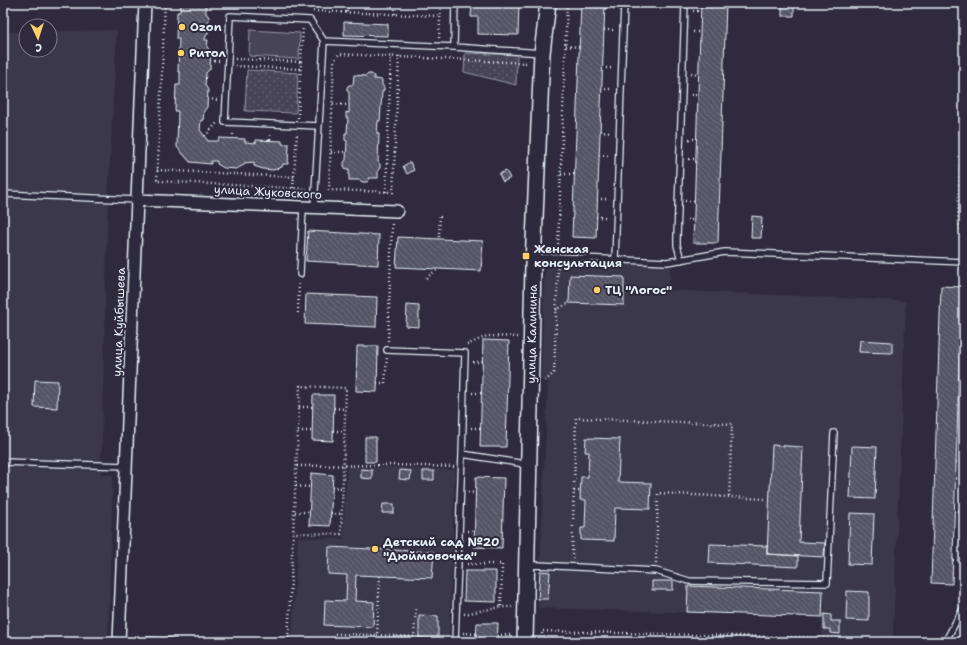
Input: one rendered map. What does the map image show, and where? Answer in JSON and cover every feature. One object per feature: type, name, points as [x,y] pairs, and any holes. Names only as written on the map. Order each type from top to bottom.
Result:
[{"type":"street","name":"улица Куйбышева","points":[[119,642],[145,3]]},
{"type":"street","name":"улица Калинина","points":[[525,642],[533,258],[542,53],[548,3]]},
{"type":"street","name":"улица Жуковского","points":[[137,200],[395,211]]},
{"type":"lane","points":[[454,47],[455,3]]},
{"type":"lane","points":[[616,260],[624,3]]},
{"type":"lane","points":[[681,260],[677,245],[677,238],[685,3]]},
{"type":"lane","points":[[300,274],[309,207],[315,189],[319,126],[324,41],[310,20],[230,16],[225,122],[319,126]]},
{"type":"lane","points":[[324,41],[439,46],[542,53]]},
{"type":"lane","points":[[3,194],[137,200]]},
{"type":"lane","points":[[533,258],[558,257],[667,262],[725,252],[964,262]]},
{"type":"lane","points":[[387,350],[465,353],[455,642]]},
{"type":"lane","points":[[526,566],[537,565],[656,571],[689,581],[827,583],[834,433]]},
{"type":"lane","points":[[462,454],[519,463],[528,467]]},
{"type":"lane","points":[[3,462],[126,466]]},
{"type":"lane","points":[[945,642],[964,606]]},
{"type":"path","points":[[165,3],[157,181],[393,192],[399,56]]},
{"type":"path","points":[[347,12],[348,3]]},
{"type":"path","points":[[395,3],[395,14]]},
{"type":"path","points":[[439,46],[441,3]]},
{"type":"path","points":[[544,388],[545,380],[554,373],[567,3]]},
{"type":"path","points":[[274,10],[282,10]]},
{"type":"path","points":[[311,11],[440,16]]},
{"type":"path","points":[[293,188],[303,20]]},
{"type":"path","points":[[566,46],[579,47]]},
{"type":"path","points":[[329,190],[334,60],[339,54],[529,63]]},
{"type":"path","points":[[386,192],[391,56]]},
{"type":"path","points":[[228,59],[301,62]]},
{"type":"path","points":[[228,66],[300,69]]},
{"type":"path","points":[[332,104],[349,105]]},
{"type":"path","points":[[205,136],[218,121],[225,122]]},
{"type":"path","points":[[331,152],[346,152]]},
{"type":"path","points":[[964,158],[960,163],[958,219],[964,244]]},
{"type":"path","points":[[157,170],[294,177]]},
{"type":"path","points":[[561,174],[574,174]]},
{"type":"path","points":[[377,383],[385,383],[395,211]]},
{"type":"path","points":[[439,237],[440,213]]},
{"type":"path","points":[[426,278],[438,269]]},
{"type":"path","points":[[298,313],[300,274]]},
{"type":"path","points":[[556,310],[569,303]]},
{"type":"path","points":[[466,345],[488,336],[523,338]]},
{"type":"path","points":[[387,341],[395,341]]},
{"type":"path","points":[[959,363],[964,364]]},
{"type":"path","points":[[288,642],[300,386],[346,388],[341,534],[294,533]]},
{"type":"path","points":[[299,406],[312,407]]},
{"type":"path","points":[[334,408],[346,409]]},
{"type":"path","points":[[958,413],[964,413]]},
{"type":"path","points":[[572,567],[576,418],[732,424],[730,497]]},
{"type":"path","points":[[298,431],[312,431]]},
{"type":"path","points":[[333,431],[345,431]]},
{"type":"path","points":[[956,462],[964,463]]},
{"type":"path","points":[[297,466],[344,464],[461,467]]},
{"type":"path","points":[[296,486],[310,487]]},
{"type":"path","points":[[332,487],[343,488]]},
{"type":"path","points":[[574,491],[581,491]]},
{"type":"path","points":[[656,571],[658,494],[766,499]]},
{"type":"path","points":[[954,511],[964,512]]},
{"type":"path","points":[[294,512],[309,512]]},
{"type":"path","points":[[331,513],[342,514]]},
{"type":"path","points":[[952,560],[964,560]]},
{"type":"path","points":[[458,564],[502,564],[500,607]]},
{"type":"path","points":[[377,635],[380,576]]},
{"type":"path","points":[[496,587],[501,587]]},
{"type":"path","points":[[335,642],[335,634],[414,637],[416,607]]},
{"type":"path","points":[[456,616],[500,607],[514,607]]},
{"type":"path","points":[[538,631],[816,638],[904,642]]},
{"type":"path","points":[[542,631],[542,642]]},
{"type":"path","points":[[590,632],[597,642]]},
{"type":"path","points":[[455,633],[477,634]]},
{"type":"shaded area","points":[[117,30],[108,199],[101,474],[113,475],[108,642],[3,642],[3,32],[18,32],[18,58],[58,58],[58,31]]},
{"type":"shaded area","points":[[250,30],[300,33],[299,59],[249,56]]},
{"type":"shaded area","points":[[465,53],[517,55],[516,85],[464,72]]},
{"type":"shaded area","points":[[247,70],[298,73],[296,113],[245,111]]},
{"type":"shaded area","points":[[558,262],[670,266],[669,290],[906,301],[893,637],[822,636],[822,617],[538,608],[548,382],[541,381],[544,281],[547,267]]},
{"type":"shaded area","name":"Детский сад №20 \"Дюймовочка\"","points":[[347,466],[455,470],[449,642],[342,642],[342,640],[292,637],[298,537],[343,539]]},
{"type":"building","points":[[181,3],[204,3],[204,6],[206,6],[206,13],[209,17],[208,33],[205,38],[205,40],[208,40],[207,47],[211,52],[210,69],[206,73],[205,85],[208,90],[207,107],[204,111],[203,120],[201,120],[200,130],[208,141],[218,141],[219,138],[245,139],[245,142],[256,143],[256,140],[282,141],[282,144],[289,144],[288,164],[283,164],[282,167],[273,170],[254,166],[254,162],[244,163],[244,165],[236,169],[224,168],[217,164],[217,161],[211,161],[211,164],[190,162],[177,147],[178,111],[175,111],[176,85],[180,85],[180,72],[178,72],[179,39],[176,39],[177,12],[180,12]]},
{"type":"building","points":[[472,3],[519,3],[518,35],[478,34],[478,17],[471,17]]},
{"type":"building","points":[[581,3],[605,3],[596,238],[572,237]]},
{"type":"building","points":[[701,3],[726,3],[718,243],[693,243]]},
{"type":"building","points":[[782,3],[794,3],[794,16],[782,16]]},
{"type":"building","points":[[344,22],[388,24],[388,36],[344,35]]},
{"type":"building","points":[[368,74],[372,74],[374,79],[382,80],[382,85],[384,87],[382,92],[380,121],[378,121],[377,134],[379,134],[378,162],[380,164],[380,168],[378,170],[378,178],[369,178],[367,182],[362,182],[360,180],[349,180],[349,169],[346,169],[344,166],[344,162],[346,160],[347,141],[345,140],[345,133],[347,133],[348,118],[346,118],[346,112],[349,113],[349,93],[347,87],[349,85],[353,85],[354,75],[366,76]]},
{"type":"building","points":[[410,162],[414,170],[407,174],[403,166]]},
{"type":"building","points":[[506,171],[510,178],[503,182],[499,174]]},
{"type":"building","points":[[752,216],[762,217],[761,238],[751,238]]},
{"type":"building","points":[[308,231],[379,235],[378,265],[306,261]]},
{"type":"building","points":[[398,237],[483,241],[481,271],[396,267]]},
{"type":"building","name":"ТЦ \"Логос\"","points":[[570,275],[624,277],[624,305],[569,303]]},
{"type":"building","points":[[941,286],[962,287],[952,584],[931,583]]},
{"type":"building","points":[[306,294],[377,297],[376,327],[305,324]]},
{"type":"building","points":[[407,305],[419,306],[419,327],[406,326]]},
{"type":"building","points":[[483,340],[509,341],[506,447],[480,447]]},
{"type":"building","points":[[860,340],[892,342],[892,353],[859,352]]},
{"type":"building","points":[[357,346],[378,346],[377,392],[356,391]]},
{"type":"building","points":[[35,380],[58,381],[57,408],[34,407]]},
{"type":"building","points":[[313,395],[334,395],[333,441],[312,440]]},
{"type":"building","points":[[365,437],[376,437],[376,462],[365,462]]},
{"type":"building","points":[[586,438],[620,439],[618,482],[651,483],[650,509],[615,508],[614,541],[581,540],[581,528],[585,528],[586,500],[580,500],[581,477],[588,477],[589,452],[585,452]]},
{"type":"building","points":[[772,445],[803,447],[799,542],[825,543],[824,557],[767,554]]},
{"type":"building","points":[[852,446],[877,447],[875,499],[850,498]]},
{"type":"building","points":[[361,469],[372,470],[372,479],[361,478]]},
{"type":"building","points":[[400,470],[411,471],[410,480],[399,479]]},
{"type":"building","points":[[423,471],[434,471],[434,480],[423,480]]},
{"type":"building","points":[[311,473],[333,475],[330,526],[309,525]]},
{"type":"building","points":[[476,477],[504,478],[502,548],[474,547]]},
{"type":"building","points":[[383,504],[394,504],[394,513],[382,513]]},
{"type":"building","points":[[850,513],[874,514],[872,565],[848,564]]},
{"type":"building","points":[[710,544],[767,546],[767,554],[798,556],[798,567],[709,563]]},
{"type":"building","points":[[329,547],[434,552],[432,578],[356,575],[355,601],[374,602],[373,627],[324,625],[325,600],[346,601],[347,575],[328,574]]},
{"type":"building","points":[[465,571],[496,571],[496,602],[464,601]]},
{"type":"building","points":[[540,571],[550,572],[548,599],[538,599]]},
{"type":"building","points":[[652,581],[673,581],[673,590],[652,590]]},
{"type":"building","points":[[688,586],[823,591],[822,617],[687,612]]},
{"type":"building","points":[[847,591],[869,592],[869,621],[846,620]]},
{"type":"building","points":[[824,614],[831,615],[831,621],[840,621],[840,634],[830,633],[830,629],[824,629]]},
{"type":"building","points":[[419,615],[438,616],[438,639],[419,638]]},
{"type":"building","points":[[477,623],[498,623],[497,642],[476,642]]},
{"type":"building","points":[[147,637],[176,638],[176,642],[146,642]]},
{"type":"place","name":"Ozon","points":[[182,27]]},
{"type":"place","name":"Ритол","points":[[181,53]]},
{"type":"place","name":"Женская консультация","points":[[526,256]]},
{"type":"place","name":"ТЦ \"Логос\"","points":[[597,290]]},
{"type":"place","name":"Детский сад №20 \"Дюймовочка\"","points":[[375,549]]}]
